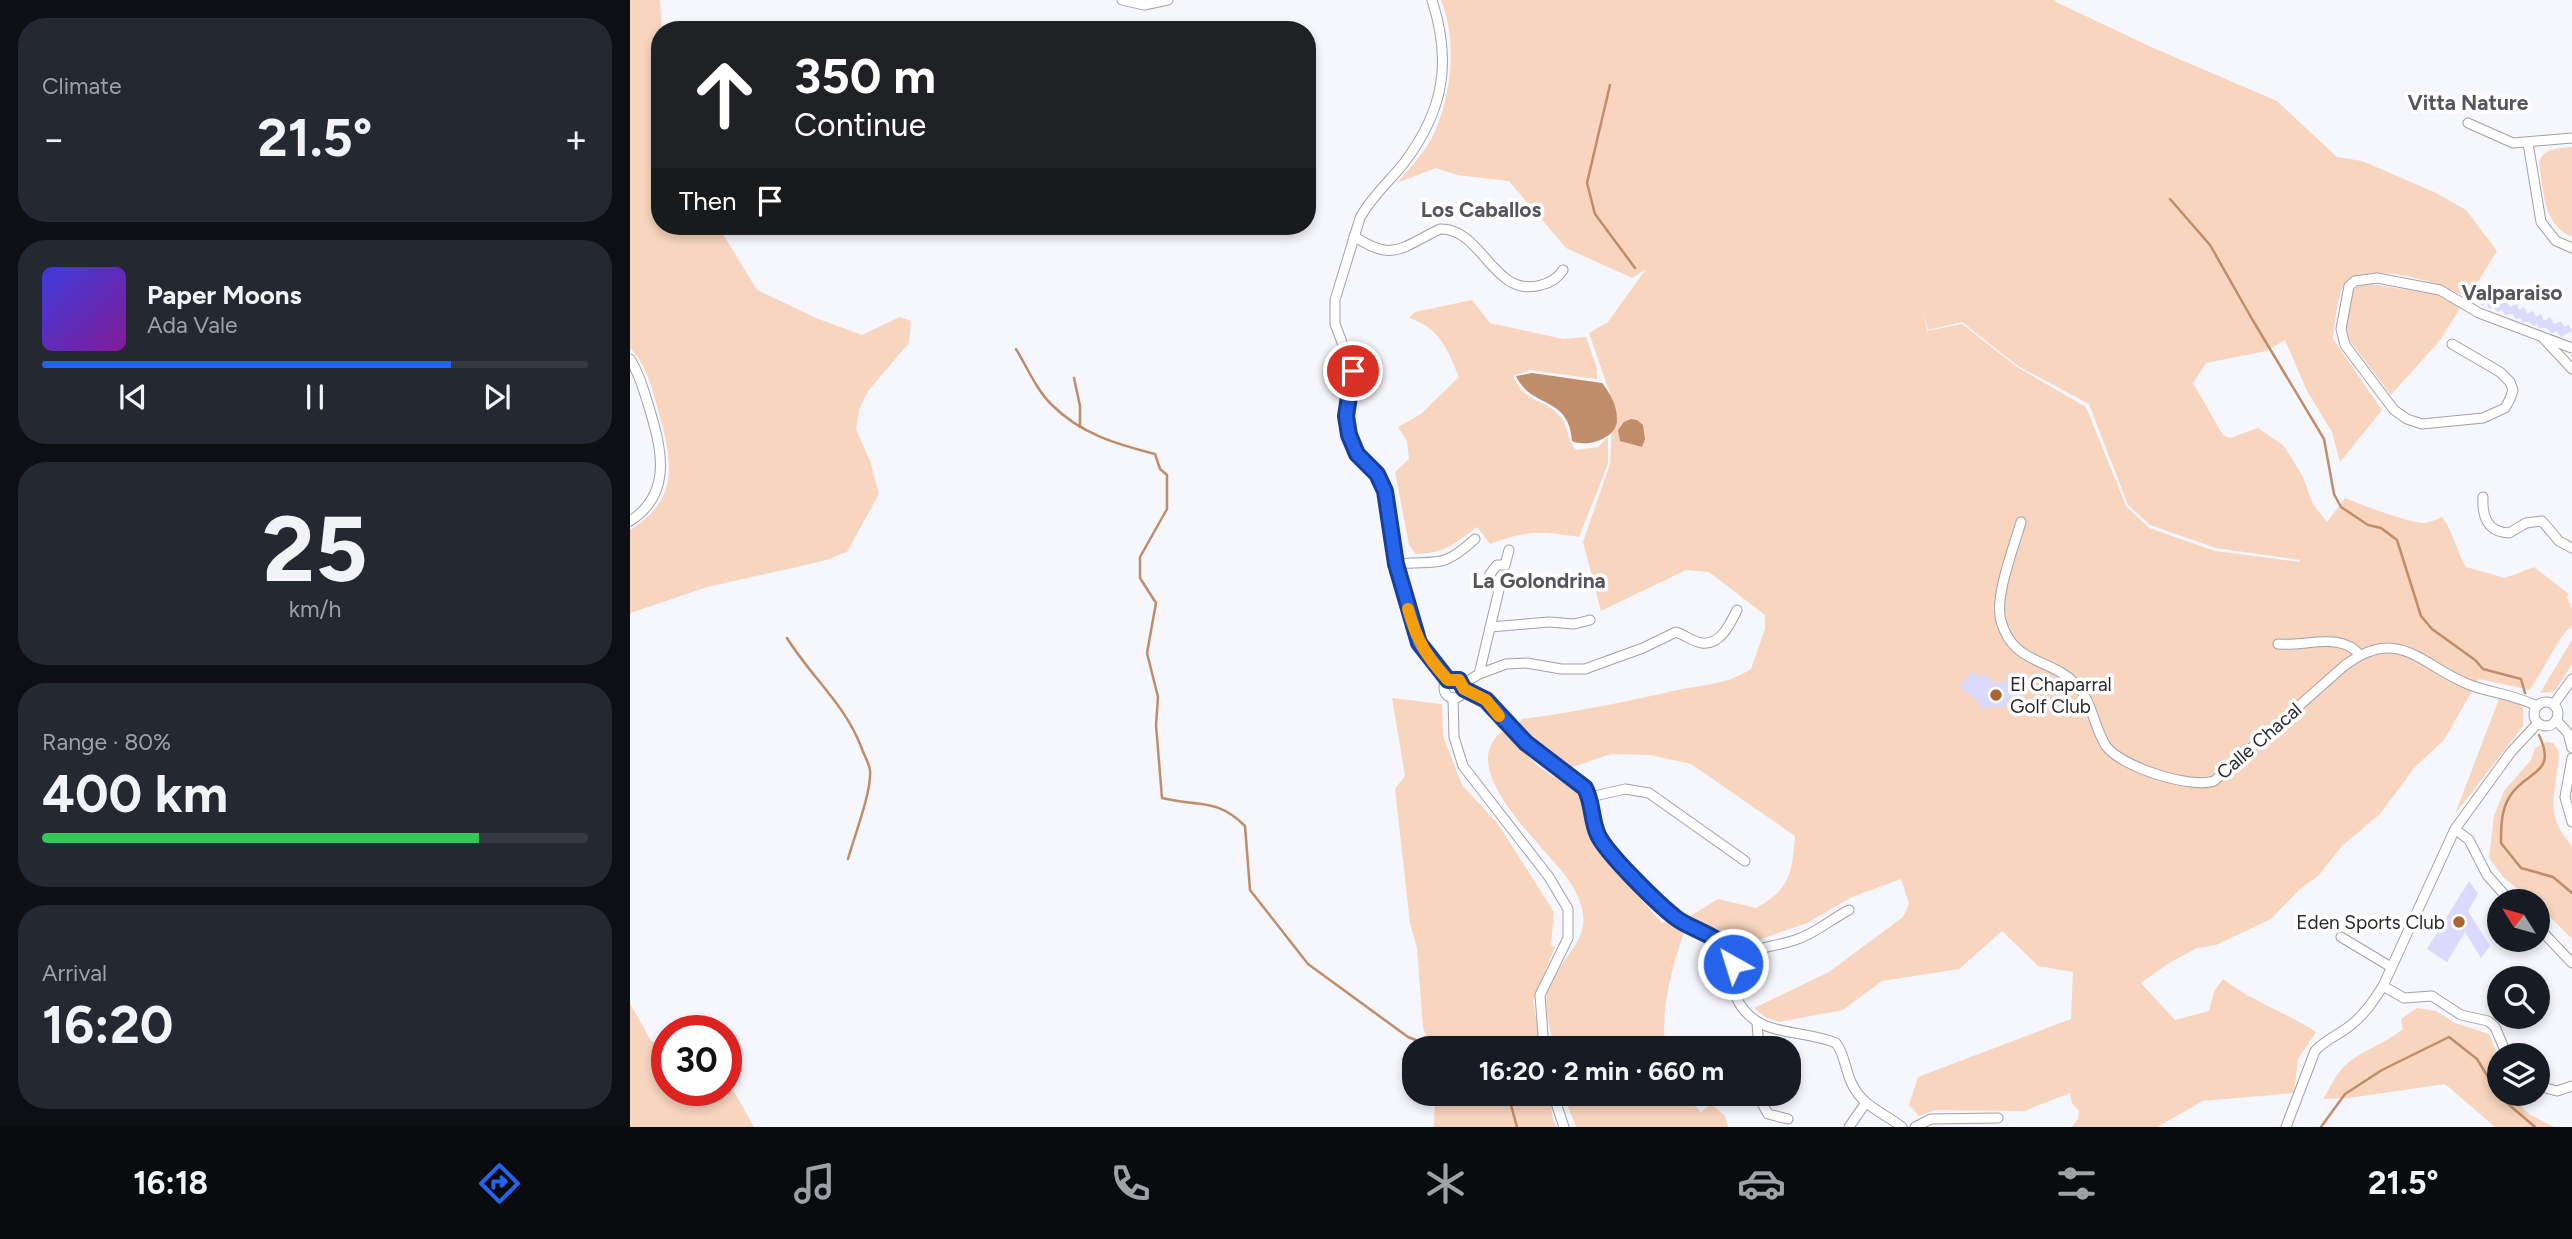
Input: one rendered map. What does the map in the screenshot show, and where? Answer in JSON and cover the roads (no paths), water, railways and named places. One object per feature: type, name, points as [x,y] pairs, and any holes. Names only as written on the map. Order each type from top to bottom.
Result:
[{"type":"street","points":[[1122,0],[1144,5],[1168,0]]},
{"type":"street","points":[[1432,0],[1441,29],[1444,73],[1433,118],[1403,164],[1366,207],[1354,236],[1334,313],[1353,371],[1346,416],[1352,444],[1377,474],[1385,491],[1396,564],[1419,643],[1448,680]]},
{"type":"street","points":[[2468,123],[2513,143],[2572,138]]},
{"type":"street","points":[[2528,143],[2541,222],[2556,240],[2572,248]]},
{"type":"street","points":[[1354,236],[1377,250],[1387,252],[1396,251],[1440,229],[1456,232],[1505,279],[1523,287],[1545,284],[1563,270]]},
{"type":"street","points":[[2452,344],[2500,372],[2510,382],[2513,390],[2505,408],[2483,418],[2423,424],[2407,419],[2394,410],[2345,345],[2341,329],[2349,286],[2356,281],[2377,278],[2440,290],[2479,313],[2572,348]]},
{"type":"street","points":[[2543,337],[2572,369]]},
{"type":"street","points":[[630,359],[638,372],[656,430],[662,462],[654,497],[630,522]]},
{"type":"street","points":[[2483,497],[2483,516],[2493,529],[2509,533],[2526,523],[2542,521],[2559,541],[2572,548]]},
{"type":"street","name":"Calle Chacal","points":[[2021,522],[2001,597],[2000,618],[2004,631],[2023,655],[2075,682],[2109,750],[2132,764],[2189,783],[2206,784],[2214,781],[2360,654]]},
{"type":"street","points":[[1396,564],[1446,562],[1455,558],[1475,539]]},
{"type":"street","points":[[1479,674],[1499,590],[1490,582],[1490,574],[1497,565],[1505,565],[1509,550]]},
{"type":"street","points":[[1453,698],[1461,695],[1463,686],[1479,674],[1506,664],[1527,663],[1572,670],[1585,669],[1643,648],[1676,632],[1702,643],[1710,642],[1724,633],[1737,610]]},
{"type":"street","points":[[1490,627],[1549,622],[1574,624],[1590,620]]},
{"type":"street","points":[[2278,643],[2293,646],[2342,642],[2353,646],[2360,654],[2383,647],[2406,650],[2469,685],[2519,698],[2536,706]]},
{"type":"street","points":[[1453,698],[1445,693],[1444,686],[1448,680],[1456,679],[1486,700],[1526,743],[1585,788],[1590,797],[1595,827],[1605,847],[1676,918],[1723,944],[1733,957],[1733,987],[1736,996],[1757,1023],[1776,1030],[1836,1043],[1851,1083],[1866,1104],[1902,1127]]},
{"type":"street","points":[[2554,704],[2572,679]]},
{"type":"street","points":[[1453,698],[1454,737],[1463,766],[1549,877],[1568,909],[1568,938],[1540,996],[1543,1036]]},
{"type":"street","points":[[2546,701],[2554,704],[2558,710],[2556,720],[2549,726],[2538,723],[2534,716],[2536,706],[2546,701]]},
{"type":"street","points":[[2556,720],[2568,733],[2572,748]]},
{"type":"street","points":[[2286,1127],[2315,1051],[2323,1042],[2364,1014],[2383,986],[2455,829],[2511,752],[2538,723]]},
{"type":"street","points":[[2572,758],[2568,798],[2572,822]]},
{"type":"street","points":[[1590,797],[1625,789],[1649,793],[1745,862]]},
{"type":"street","points":[[2455,829],[2469,840],[2487,875],[2499,889]]},
{"type":"street","points":[[1733,964],[1757,948],[1807,935],[1849,910]]},
{"type":"street","points":[[2341,937],[2391,967]]},
{"type":"street","points":[[2550,940],[2572,963]]},
{"type":"street","points":[[2383,986],[2403,998],[2432,996],[2461,1016],[2488,1021],[2495,1027],[2502,1043]]},
{"type":"street","points":[[1757,1023],[1758,1036]]},
{"type":"street","points":[[2550,1089],[2557,1091],[2572,1086]]},
{"type":"street","points":[[1849,1127],[1866,1104]]},
{"type":"street","points":[[1557,1106],[1564,1127]]},
{"type":"street","points":[[1764,1106],[1768,1114],[1788,1119]]},
{"type":"street","points":[[1915,1127],[1931,1119],[1998,1118]]},
{"type":"waterway","points":[[1610,85],[1587,183],[1595,214],[1635,268]]},
{"type":"waterway","points":[[2170,199],[2210,245],[2324,439],[2334,494],[2341,507],[2368,525],[2381,528],[2397,540],[2421,616],[2432,629],[2475,660],[2483,669],[2521,679],[2525,693]]},
{"type":"waterway","points":[[1016,349],[1042,393],[1063,415],[1100,437],[1155,454],[1160,469],[1167,475],[1167,509],[1140,557],[1140,578],[1156,603],[1147,653],[1158,697],[1156,725],[1162,798],[1215,807],[1235,817],[1245,826],[1250,890],[1308,964],[1407,1036]]},
{"type":"waterway","points":[[1074,378],[1080,406],[1080,427]]},
{"type":"waterway","points":[[787,638],[847,719],[869,767],[870,779],[865,802],[848,859]]},
{"type":"waterway","points":[[2539,735],[2545,758],[2538,771],[2517,788],[2507,801],[2502,819],[2501,843],[2521,868],[2553,877],[2572,893]]},
{"type":"waterway","points":[[2321,1127],[2345,1094],[2382,1070],[2449,1037],[2477,1059],[2500,1097],[2535,1127]]},
{"type":"waterway","points":[[1511,1106],[1517,1127]]},
{"type":"place","name":"El Chaparral Golf Club","points":[[1996,695]]},
{"type":"place","name":"Eden Sports Club","points":[[2459,922]]},
{"type":"district","name":"Vitta Nature","points":[[2468,102]]},
{"type":"district","name":"Los Caballos","points":[[1481,209]]},
{"type":"district","name":"Valparaiso","points":[[2512,292]]},
{"type":"district","name":"La Golondrina","points":[[1539,580]]}]
